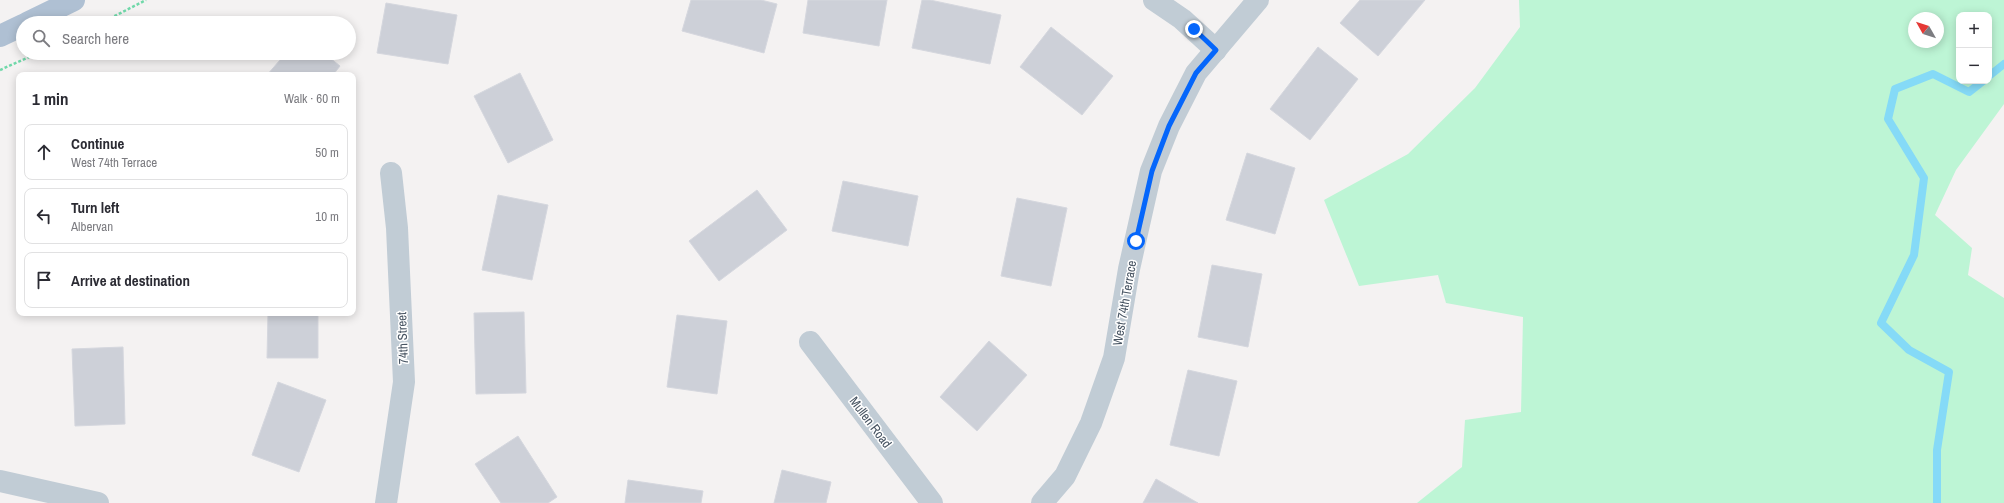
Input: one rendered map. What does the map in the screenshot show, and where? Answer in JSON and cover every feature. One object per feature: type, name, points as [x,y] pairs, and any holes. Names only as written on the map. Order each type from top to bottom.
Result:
[{"type":"main road","points":[[41,16],[74,0]]},
{"type":"main road","points":[[0,36],[16,28]]},
{"type":"street","points":[[1154,0],[1182,19],[1216,50]]},
{"type":"street","name":"West 74th Terrace","points":[[1042,503],[1065,476],[1068,470],[1091,423],[1114,358],[1129,269],[1152,171],[1166,133],[1196,73],[1258,0]]},
{"type":"street","name":"74th Street","points":[[386,503],[404,382],[397,228],[392,173]]},
{"type":"street","name":"Mullen Road","points":[[810,342],[932,503]]},
{"type":"street","points":[[0,481],[98,503]]},
{"type":"path","points":[[115,16],[146,0]]},
{"type":"path","points":[[0,70],[22,60]]},
{"type":"green space","points":[[1519,0],[2004,0],[2004,104],[1956,170],[1935,215],[1972,248],[1968,275],[2004,298],[2004,503],[1417,503],[1462,467],[1465,420],[1521,412],[1523,317],[1446,303],[1438,275],[1359,286],[1324,200],[1408,154],[1475,88],[1520,27]]},
{"type":"building","points":[[691,0],[761,0],[777,4],[764,53],[682,31]]},
{"type":"building","points":[[808,0],[887,0],[879,46],[803,33]]},
{"type":"building","points":[[922,0],[930,0],[1001,15],[990,64],[912,48]]},
{"type":"building","points":[[1360,0],[1425,0],[1378,56],[1340,23]]},
{"type":"building","points":[[386,3],[457,15],[448,64],[377,53]]},
{"type":"building","points":[[1051,27],[1113,76],[1082,115],[1020,67]]},
{"type":"building","points":[[1318,47],[1358,79],[1310,140],[1270,109]]},
{"type":"building","points":[[280,60],[333,60],[340,66],[335,72],[270,72]]},
{"type":"building","points":[[520,73],[553,140],[508,163],[474,96]]},
{"type":"building","points":[[1247,153],[1295,168],[1275,234],[1226,220]]},
{"type":"building","points":[[843,181],[918,196],[908,246],[832,231]]},
{"type":"building","points":[[757,190],[787,230],[719,281],[689,241]]},
{"type":"building","points":[[498,195],[548,205],[532,280],[482,270]]},
{"type":"building","points":[[1017,198],[1067,208],[1051,286],[1001,276]]},
{"type":"building","points":[[1212,265],[1262,274],[1248,347],[1198,337]]},
{"type":"building","points":[[524,312],[526,393],[476,394],[474,313]]},
{"type":"building","points":[[677,315],[727,321],[717,394],[667,387]]},
{"type":"building","points":[[268,316],[318,316],[318,358],[267,358]]},
{"type":"building","points":[[989,341],[1027,375],[977,431],[940,397]]},
{"type":"building","points":[[123,347],[125,424],[75,426],[72,349]]},
{"type":"building","points":[[1188,370],[1237,381],[1219,456],[1170,445]]},
{"type":"building","points":[[278,382],[326,400],[299,472],[252,455]]},
{"type":"building","points":[[518,436],[557,497],[548,503],[501,503],[475,464]]},
{"type":"building","points":[[782,470],[831,482],[826,503],[774,503]]},
{"type":"building","points":[[1156,479],[1198,503],[1143,503]]},
{"type":"building","points":[[628,480],[703,491],[701,503],[625,503]]},
{"type":"waterway","points":[[1992,74],[2004,64]]},
{"type":"waterway","points":[[1937,503],[1937,450],[1949,372],[1909,350],[1881,323],[1914,255],[1924,178],[1888,119],[1895,89],[1933,74],[1969,92],[1979,84]]},
{"type":"route","points":[[1136,241],[1152,171],[1169,126],[1196,73],[1216,50],[1194,29]]}]
